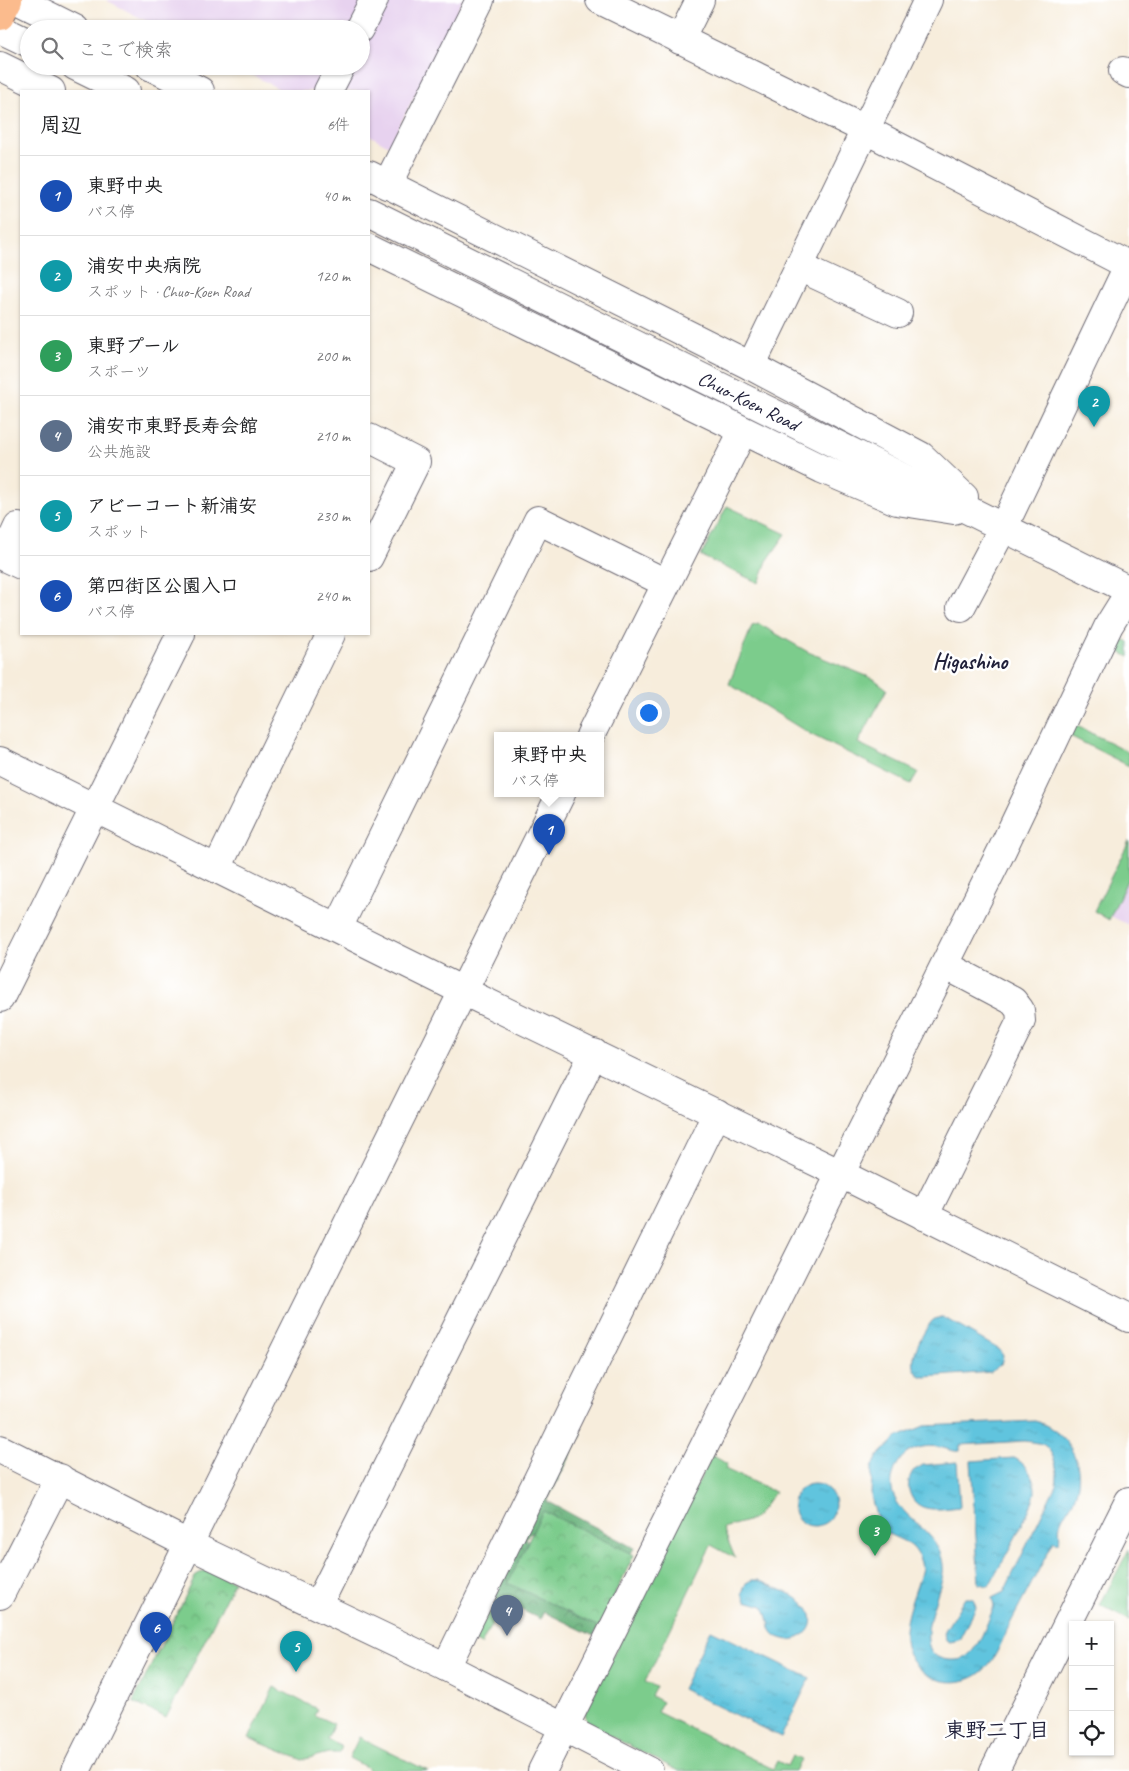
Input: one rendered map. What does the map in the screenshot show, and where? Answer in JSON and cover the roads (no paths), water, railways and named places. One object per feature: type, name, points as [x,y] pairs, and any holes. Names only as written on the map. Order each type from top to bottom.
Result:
[{"type":"highway","points":[[0,16],[8,0]]},
{"type":"street","points":[[17,0],[56,20]]},
{"type":"street","points":[[364,20],[374,0]]},
{"type":"street","points":[[480,0],[378,180],[751,366],[921,456],[993,520]]},
{"type":"street","points":[[600,0],[864,129],[1129,265],[993,520],[961,607]]},
{"type":"street","points":[[680,40],[700,0]]},
{"type":"street","points":[[751,366],[928,0]]},
{"type":"street","points":[[0,29],[20,39]]},
{"type":"street","points":[[0,66],[49,90]]},
{"type":"street","points":[[93,75],[124,90]]},
{"type":"street","points":[[168,75],[198,90]]},
{"type":"street","points":[[329,90],[336,75]]},
{"type":"street","name":"Chuo-Koen Road","points":[[370,212],[993,520],[1129,590]]},
{"type":"street","points":[[370,251],[822,469],[897,501],[993,520]]},
{"type":"street","points":[[799,267],[898,313]]},
{"type":"street","points":[[593,732],[637,667],[666,583],[743,431]]},
{"type":"street","points":[[370,439],[416,462],[370,555]]},
{"type":"street","points":[[338,928],[538,520],[666,583]]},
{"type":"street","points":[[18,527],[4,557],[20,565]]},
{"type":"street","points":[[542,1771],[945,965],[1109,625],[1129,593]]},
{"type":"street","points":[[217,868],[331,635]]},
{"type":"street","points":[[0,998],[94,808],[172,637]]},
{"type":"street","points":[[0,761],[463,991],[841,1174],[1129,1318]]},
{"type":"street","points":[[76,1771],[560,797]]},
{"type":"street","points":[[924,1216],[1021,1021],[1020,1010],[1013,1001],[945,965]]},
{"type":"street","points":[[318,1605],[594,1053]]},
{"type":"street","points":[[446,1667],[717,1113]]},
{"type":"street","points":[[0,1448],[188,1544],[446,1667],[649,1771]]},
{"type":"street","points":[[0,1595],[60,1478]]},
{"type":"street","points":[[994,1771],[1129,1501]]},
{"type":"water","points":[[943,1317],[1000,1350],[1003,1356],[1001,1364],[991,1372],[925,1377],[918,1374],[914,1368],[915,1352],[923,1334],[932,1321]]},
{"type":"water","points":[[1035,1421],[1046,1425],[1064,1440],[1076,1459],[1078,1470],[1076,1493],[1060,1524],[1059,1543],[1054,1541],[1009,1626],[996,1655],[979,1674],[966,1680],[952,1682],[939,1680],[926,1674],[908,1654],[905,1639],[906,1621],[922,1568],[915,1550],[910,1545],[878,1526],[882,1523],[876,1516],[871,1496],[872,1468],[878,1456],[898,1437],[924,1426]],"holes":[[[1024,1441],[1044,1445],[1051,1453],[1056,1469],[1056,1485],[1004,1592],[992,1598],[994,1607],[980,1640],[970,1654],[963,1658],[956,1660],[940,1658],[931,1651],[928,1640],[932,1613],[943,1574],[941,1554],[932,1538],[898,1503],[893,1493],[892,1481],[896,1467],[903,1457],[919,1448],[932,1446],[960,1451],[960,1445]]]},
{"type":"water","points":[[1014,1458],[1026,1468],[1032,1477],[1035,1487],[1033,1500],[989,1586],[979,1584],[971,1461]]},
{"type":"water","points":[[957,1462],[960,1507],[929,1509],[922,1507],[912,1498],[909,1490],[909,1480],[913,1471],[923,1465]]},
{"type":"water","points":[[818,1484],[826,1487],[832,1493],[835,1505],[832,1517],[826,1523],[810,1526],[802,1523],[796,1517],[793,1501],[796,1493],[802,1487]]},
{"type":"water","points":[[758,1580],[784,1591],[802,1602],[808,1608],[811,1616],[811,1625],[808,1631],[799,1637],[789,1640],[775,1635],[770,1627],[763,1606],[746,1601],[742,1594],[746,1583]]},
{"type":"water","points":[[965,1598],[973,1598],[976,1607],[959,1640],[950,1642],[945,1639],[944,1632]]},
{"type":"water","points":[[711,1630],[810,1678],[781,1737],[682,1689]]},
{"type":"place","name":"浦安中央病院","points":[[1094,427]]},
{"type":"place","name":"東野中央","points":[[549,855]]},
{"type":"place","name":"東野プール","points":[[875,1556]]},
{"type":"place","name":"浦安市東野長寿会館","points":[[507,1636]]},
{"type":"place","name":"第四街区公園入口","points":[[156,1653]]},
{"type":"place","name":"アビーコート新浦安","points":[[296,1672]]},
{"type":"district","name":"Higashino","points":[[970,661]]},
{"type":"district","name":"東野二丁目","points":[[997,1730]]}]
